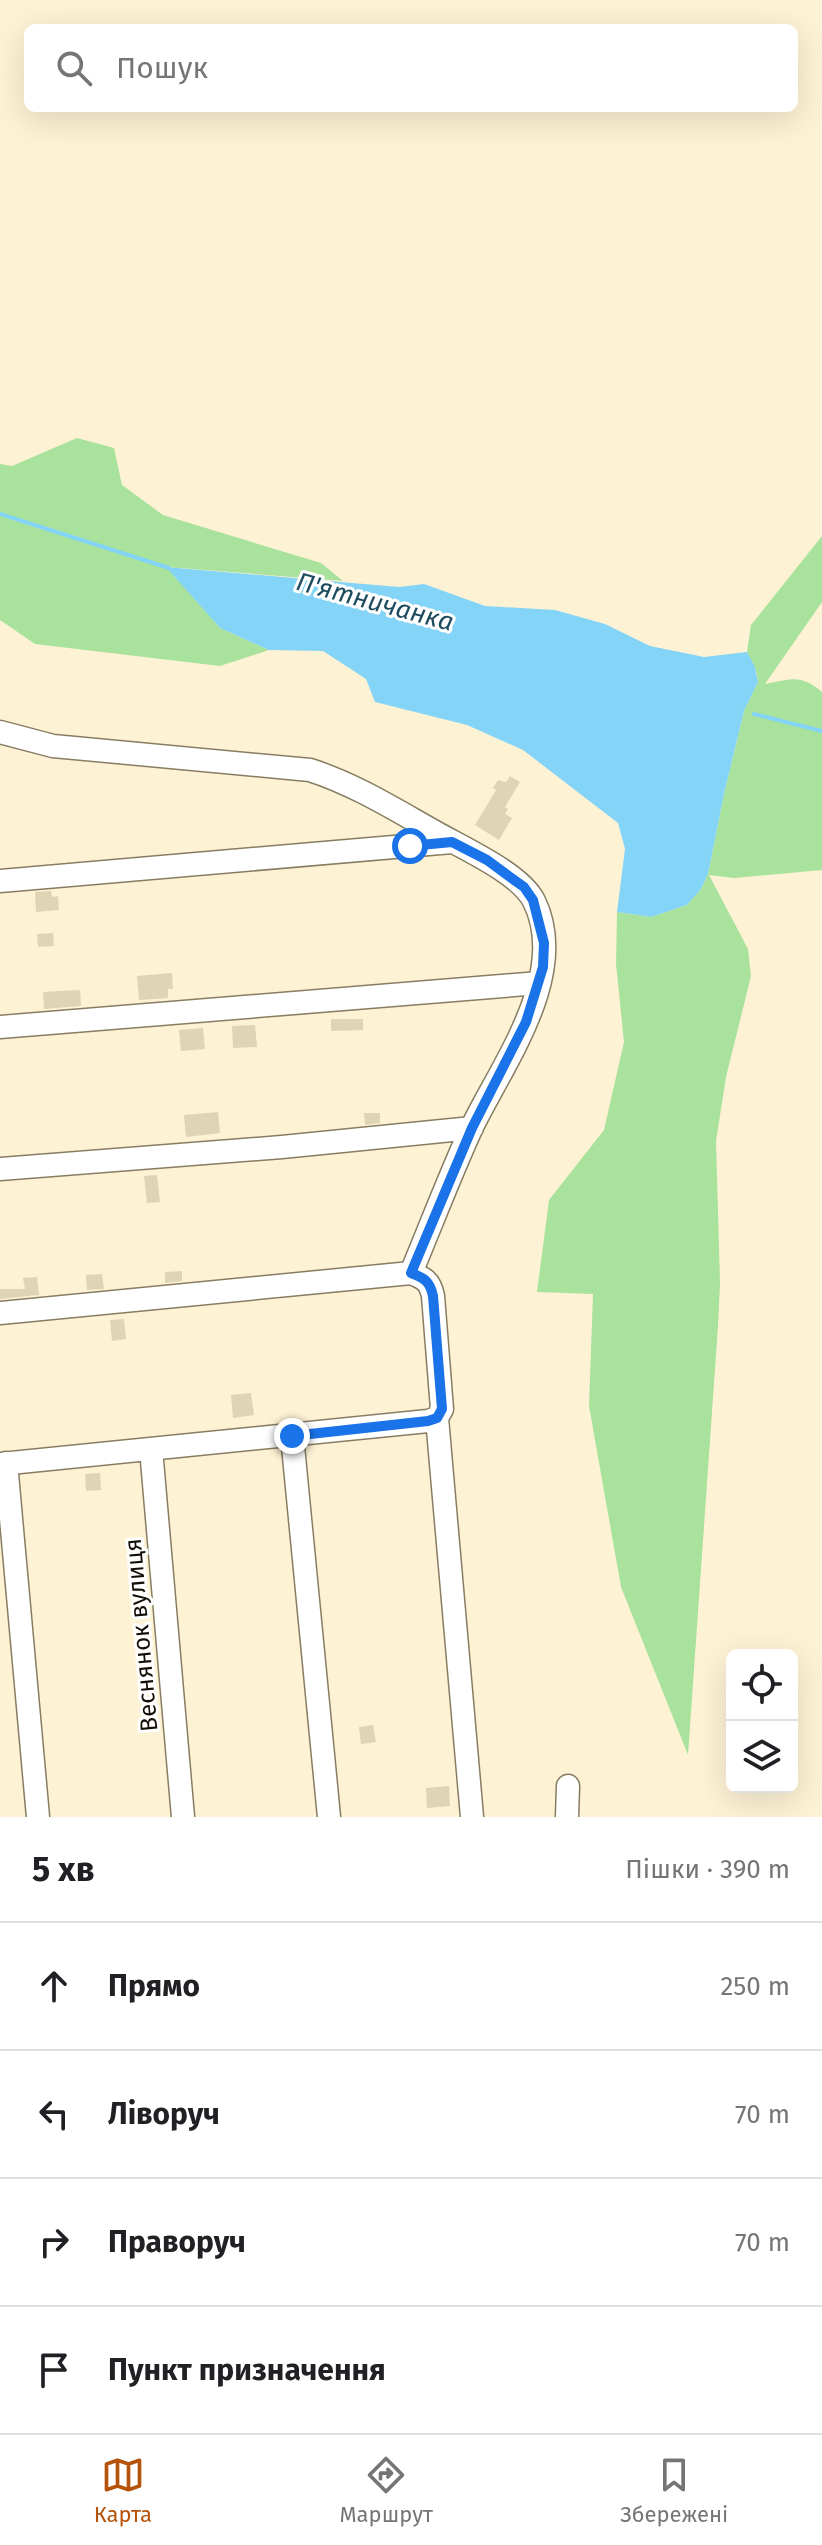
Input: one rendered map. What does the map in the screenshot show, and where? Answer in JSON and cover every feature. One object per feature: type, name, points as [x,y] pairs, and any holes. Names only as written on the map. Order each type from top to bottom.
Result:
[{"type":"street","points":[[0,732],[53,746],[310,770],[340,779],[487,860],[524,887],[533,900],[544,943],[539,983],[526,1022],[472,1128],[411,1273]]},
{"type":"street","points":[[0,881],[452,842]]},
{"type":"street","points":[[0,1027],[539,983]]},
{"type":"street","points":[[0,1169],[282,1147],[472,1128]]},
{"type":"street","points":[[0,1313],[411,1273],[425,1279],[431,1286],[433,1296],[442,1409],[437,1418],[472,1817]]},
{"type":"street","points":[[38,1817],[3,1464],[292,1436],[437,1418]]},
{"type":"street","points":[[292,1436],[329,1817]]},
{"type":"street","name":"Веснянок вулиця","points":[[151,1449],[183,1817]]},
{"type":"street","points":[[567,1817],[568,1786]]},
{"type":"green space","points":[[77,438],[114,448],[122,485],[163,515],[321,563],[343,581],[167,567],[220,628],[269,650],[220,666],[35,644],[0,620],[0,464],[12,466]]},
{"type":"green space","points":[[822,536],[822,602],[765,684],[801,680],[822,692],[822,870],[734,878],[709,875],[748,949],[751,976],[726,1077],[716,1141],[720,1283],[688,1755],[621,1587],[589,1406],[593,1294],[537,1292],[549,1200],[604,1130],[624,1042],[616,964],[617,912],[651,917],[687,905],[701,889],[708,874],[744,711],[758,682],[747,652],[751,625]]},
{"type":"water","points":[[166,567],[399,587],[424,584],[485,606],[555,610],[605,624],[650,646],[704,657],[747,652],[758,682],[744,711],[708,874],[701,889],[687,905],[651,917],[617,912],[625,849],[618,823],[523,750],[467,725],[375,702],[366,679],[323,651],[269,650],[220,628]]},
{"type":"building","points":[[510,776],[520,782],[505,807],[508,809],[505,814],[512,818],[499,840],[475,825],[496,790],[493,788],[498,780],[506,782]]},
{"type":"building","points":[[51,891],[52,897],[58,896],[59,910],[36,912],[35,892]]},
{"type":"building","points":[[53,933],[54,946],[38,947],[37,934]]},
{"type":"building","points":[[172,973],[173,989],[168,989],[168,998],[139,1000],[137,976]]},
{"type":"building","points":[[80,990],[81,1006],[44,1009],[43,992]]},
{"type":"building","points":[[331,1019],[363,1019],[363,1030],[331,1031]]},
{"type":"building","points":[[255,1025],[257,1047],[233,1048],[232,1026]]},
{"type":"building","points":[[203,1028],[205,1049],[181,1051],[179,1030]]},
{"type":"building","points":[[218,1112],[220,1133],[186,1137],[184,1115]]},
{"type":"building","points":[[364,1113],[380,1113],[380,1123],[365,1125]]},
{"type":"building","points":[[157,1175],[160,1202],[147,1203],[144,1176]]},
{"type":"building","points":[[182,1271],[182,1281],[165,1283],[165,1272]]},
{"type":"building","points":[[102,1274],[104,1289],[87,1290],[86,1275]]},
{"type":"building","points":[[37,1277],[39,1295],[0,1299],[0,1289],[25,1289],[23,1278]]},
{"type":"building","points":[[124,1319],[126,1339],[112,1341],[110,1320]]},
{"type":"building","points":[[251,1393],[254,1415],[233,1418],[231,1395]]},
{"type":"building","points":[[100,1473],[101,1490],[86,1491],[85,1474]]},
{"type":"building","points":[[373,1725],[376,1742],[361,1744],[359,1727]]},
{"type":"building","points":[[449,1786],[450,1806],[427,1808],[426,1788]]},
{"type":"waterway","name":"П'ятничанка","points":[[0,514],[169,568]]},
{"type":"waterway","name":"П'ятничанка","points":[[754,714],[822,731]]},
{"type":"route","points":[[292,1436],[428,1421],[437,1418],[442,1409],[431,1286],[425,1279],[411,1273],[472,1128],[526,1022],[543,967],[544,943],[540,921],[533,900],[524,887],[487,860],[452,842],[410,846]]}]
